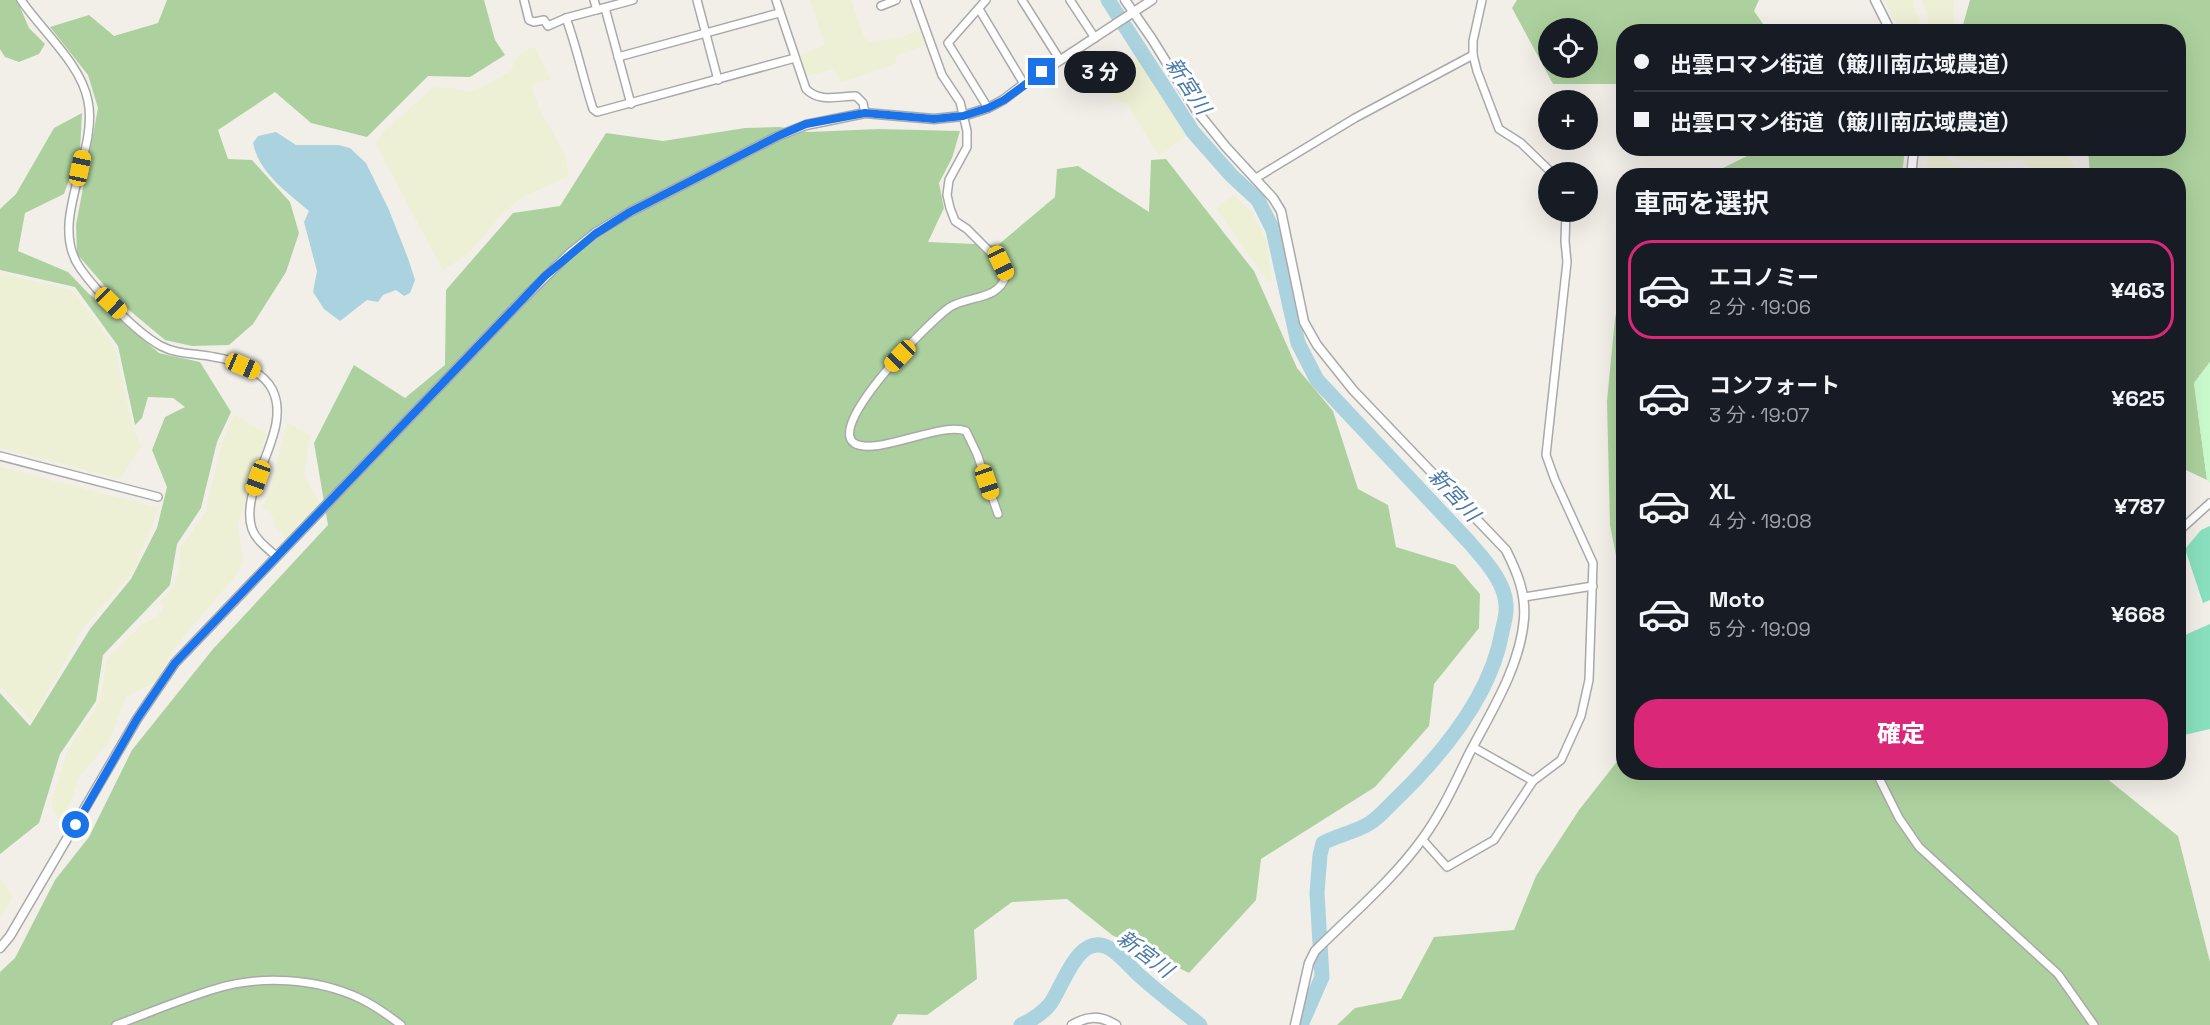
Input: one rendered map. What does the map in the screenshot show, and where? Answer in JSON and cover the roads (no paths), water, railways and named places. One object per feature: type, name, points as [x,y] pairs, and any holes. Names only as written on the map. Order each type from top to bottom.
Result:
[{"type":"street","points":[[21,0],[34,20],[73,67],[89,102],[88,132],[68,222],[68,242],[72,257],[81,270],[142,333],[176,352],[231,361],[255,372],[272,388],[277,402],[276,421],[249,506],[253,531],[276,556]]},
{"type":"street","points":[[524,0],[529,20],[534,22],[544,20],[548,26],[566,18],[633,0]]},
{"type":"street","points":[[594,0],[601,9],[631,104]]},
{"type":"street","points":[[697,0],[718,80]]},
{"type":"street","points":[[776,0],[806,89],[821,98],[856,96],[862,103],[865,113]]},
{"type":"street","points":[[881,6],[896,0]]},
{"type":"street","points":[[915,0],[942,75],[960,102],[967,131],[967,147],[949,180],[947,195],[950,208],[955,221],[967,229],[1001,263],[1006,275],[999,289],[988,295],[952,306],[933,321],[868,393],[849,431],[854,442],[863,445],[882,445],[933,432],[961,429],[966,431],[977,454],[998,514]]},
{"type":"street","points":[[986,0],[948,43],[988,108]]},
{"type":"street","points":[[1022,0],[1059,60]]},
{"type":"street","points":[[1070,0],[1095,38]]},
{"type":"street","points":[[1125,0],[1130,15],[1196,110],[1273,198],[1281,211],[1304,322],[1317,345],[1353,390],[1506,550],[1518,575],[1524,597],[1521,641],[1512,669],[1440,812],[1422,839],[1391,876],[1315,951],[1309,963],[1294,1025]]},
{"type":"street","points":[[0,948],[10,936],[158,687],[175,663],[545,276],[595,234],[630,212],[806,124],[865,113],[934,119],[963,116],[988,108],[1004,100],[1059,60],[1152,0]]},
{"type":"street","points":[[1482,0],[1473,41],[1473,55],[1477,71],[1499,129],[1521,143],[1541,162]]},
{"type":"street","points":[[1875,0],[1887,24]]},
{"type":"street","points":[[978,9],[1024,84]]},
{"type":"street","points":[[618,57],[780,13]]},
{"type":"street","points":[[566,18],[580,57],[581,69],[593,109],[597,112],[795,58]]},
{"type":"street","points":[[1256,178],[1355,118],[1473,55]]},
{"type":"street","points":[[1422,839],[1447,867],[1494,840],[1533,782],[1561,760],[1581,716],[1589,680],[1593,563],[1546,455],[1567,262],[1566,222]]},
{"type":"street","points":[[0,456],[158,497]]},
{"type":"street","points":[[2186,525],[2210,503]]},
{"type":"street","points":[[1524,597],[1593,586]]},
{"type":"street","points":[[1473,747],[1533,782]]},
{"type":"street","points":[[1880,780],[1899,818],[1919,847],[2058,974],[2094,1025]]},
{"type":"street","points":[[116,1025],[216,988],[265,981],[292,981],[326,987],[358,998],[401,1025]]},
{"type":"street","points":[[1072,1025],[1083,1019],[1100,1018],[1116,1025]]},
{"type":"water","points":[[276,132],[296,145],[338,145],[350,148],[366,163],[389,210],[409,261],[415,280],[410,293],[404,296],[396,290],[383,295],[378,302],[367,300],[340,321],[324,309],[313,292],[317,271],[304,222],[309,211],[268,173],[256,154],[253,143],[258,136]]},
{"type":"waterway","name":"新宮川","points":[[1108,0],[1193,132],[1231,175],[1258,200],[1273,230],[1298,343],[1317,380],[1470,543],[1493,571],[1505,596],[1506,615],[1496,656],[1487,679],[1475,702],[1445,746],[1376,819],[1359,829],[1323,843],[1317,893],[1322,977],[1301,1025]]},
{"type":"waterway","name":"新宮川","points":[[1021,1025],[1044,1011],[1080,954],[1089,947],[1098,945],[1109,948],[1117,954],[1200,1025]]}]
